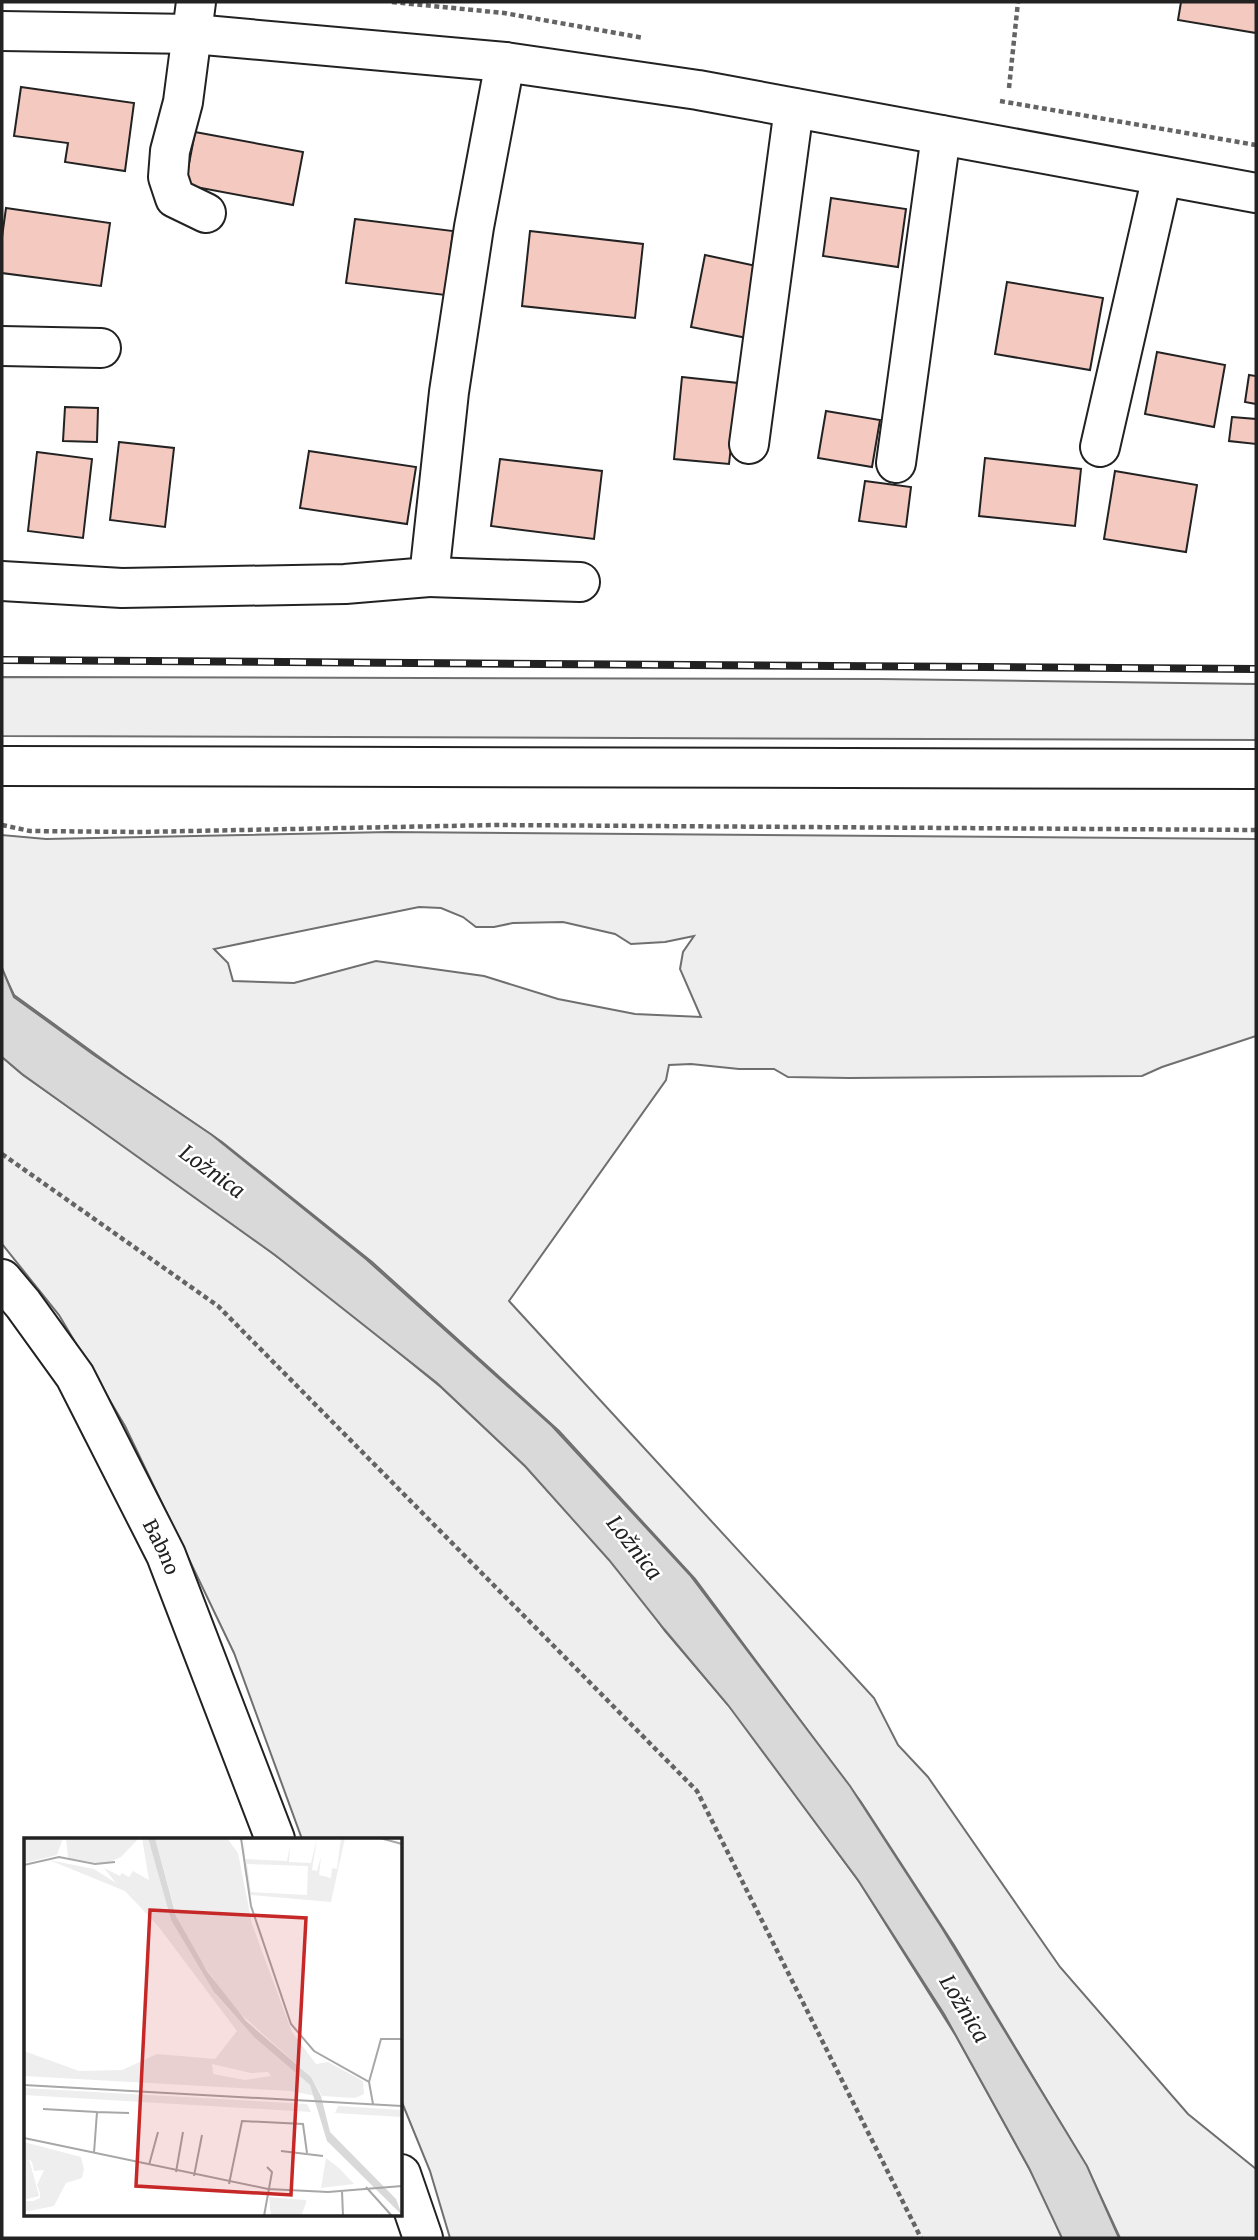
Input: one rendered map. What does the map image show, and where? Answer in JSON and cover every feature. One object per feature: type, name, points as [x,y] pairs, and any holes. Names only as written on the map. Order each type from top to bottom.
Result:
[{"type":"street","points":[[195,18],[183,102],[170,151],[167,177],[175,198],[206,213]]},
{"type":"street","points":[[2,31],[195,18],[698,90],[1256,193]]},
{"type":"street","points":[[429,576],[449,392],[461,310],[505,62]]},
{"type":"street","points":[[749,444],[794,108]]},
{"type":"street","points":[[897,463],[941,135]]},
{"type":"street","points":[[1100,447],[1162,176]]},
{"type":"street","points":[[2,346],[101,348]]},
{"type":"street","points":[[2,581],[122,588],[345,584],[429,576],[580,582]]},
{"type":"street","points":[[2,766],[1256,769]]},
{"type":"street","name":"Babno","points":[[2,1279],[75,1377],[166,1555],[275,1838]]},
{"type":"street","points":[[402,2177],[423,2238]]},
{"type":"path","points":[[1009,88],[1018,2]]},
{"type":"path","points":[[2,825],[30,831],[139,832],[497,825],[1256,830]]},
{"type":"path","points":[[2,1154],[218,1306],[697,1791],[921,2238]]},
{"type":"shaded area","points":[[2,677],[879,679],[1256,684],[1256,740],[2,736]]},
{"type":"shaded area","points":[[389,832],[1256,839],[1256,1036],[1142,1076],[788,1077],[774,1069],[669,1065],[666,1080],[509,1301],[874,1698],[898,1745],[928,1777],[1060,1967],[1188,2114],[1256,2169],[1256,2238],[1120,2238],[1087,2167],[954,1945],[861,1802],[695,1579],[559,1431],[372,1262],[222,1142],[14,995],[2,970],[2,835],[46,839]],"holes":[[[419,907],[441,908],[463,917],[476,927],[563,922],[615,934],[631,944],[665,942],[694,936],[683,952],[680,969],[701,1017],[635,1014],[558,999],[484,976],[376,961],[294,983],[233,981],[228,963],[214,949]]]},
{"type":"shaded area","points":[[2,1057],[23,1075],[215,1210],[331,1297],[442,1388],[527,1468],[628,1580],[665,1631],[735,1713],[860,1883],[956,2036],[1040,2188],[1062,2238],[450,2238],[430,2171],[402,2102],[402,1838],[302,1838],[234,1653],[125,1426],[59,1315],[2,1244]]},
{"type":"water","name":"Ložnica","points":[[2,968],[14,997],[212,1135],[366,1259],[552,1426],[690,1575],[850,1786],[942,1928],[1087,2166],[1119,2238],[1062,2238],[1029,2168],[944,2014],[858,1880],[728,1705],[609,1560],[525,1466],[437,1383],[275,1255],[2,1057]]},
{"type":"building","points":[[1181,2],[1256,2],[1256,33],[1178,20]]},
{"type":"building","points":[[21,87],[134,103],[125,171],[65,162],[68,143],[14,136]]},
{"type":"building","points":[[195,132],[303,152],[293,205],[185,185]]},
{"type":"building","points":[[831,198],[906,209],[898,267],[823,256]]},
{"type":"building","points":[[6,208],[110,223],[101,286],[2,273],[2,237]]},
{"type":"building","points":[[355,219],[453,231],[445,295],[346,283]]},
{"type":"building","points":[[530,231],[643,244],[635,318],[522,306]]},
{"type":"building","points":[[705,255],[761,267],[747,338],[691,327]]},
{"type":"building","points":[[1007,282],[1103,298],[1090,370],[995,354]]},
{"type":"building","points":[[1157,352],[1225,365],[1214,427],[1145,414]]},
{"type":"building","points":[[1249,375],[1256,376],[1256,404],[1245,402]]},
{"type":"building","points":[[682,377],[738,383],[729,464],[674,459]]},
{"type":"building","points":[[65,407],[98,408],[97,442],[63,441]]},
{"type":"building","points":[[826,411],[880,420],[872,467],[818,458]]},
{"type":"building","points":[[1232,417],[1256,419],[1256,444],[1229,441]]},
{"type":"building","points":[[119,442],[174,448],[165,527],[110,520]]},
{"type":"building","points":[[309,451],[416,467],[407,524],[300,508]]},
{"type":"building","points":[[37,452],[92,459],[83,538],[28,531]]},
{"type":"building","points":[[985,458],[1081,469],[1075,526],[979,516]]},
{"type":"building","points":[[500,459],[602,471],[594,539],[491,526]]},
{"type":"building","points":[[1115,471],[1197,485],[1186,552],[1104,539]]},
{"type":"building","points":[[865,481],[911,487],[906,527],[859,521]]},
{"type":"railway","points":[[2,660],[1256,669]]}]
